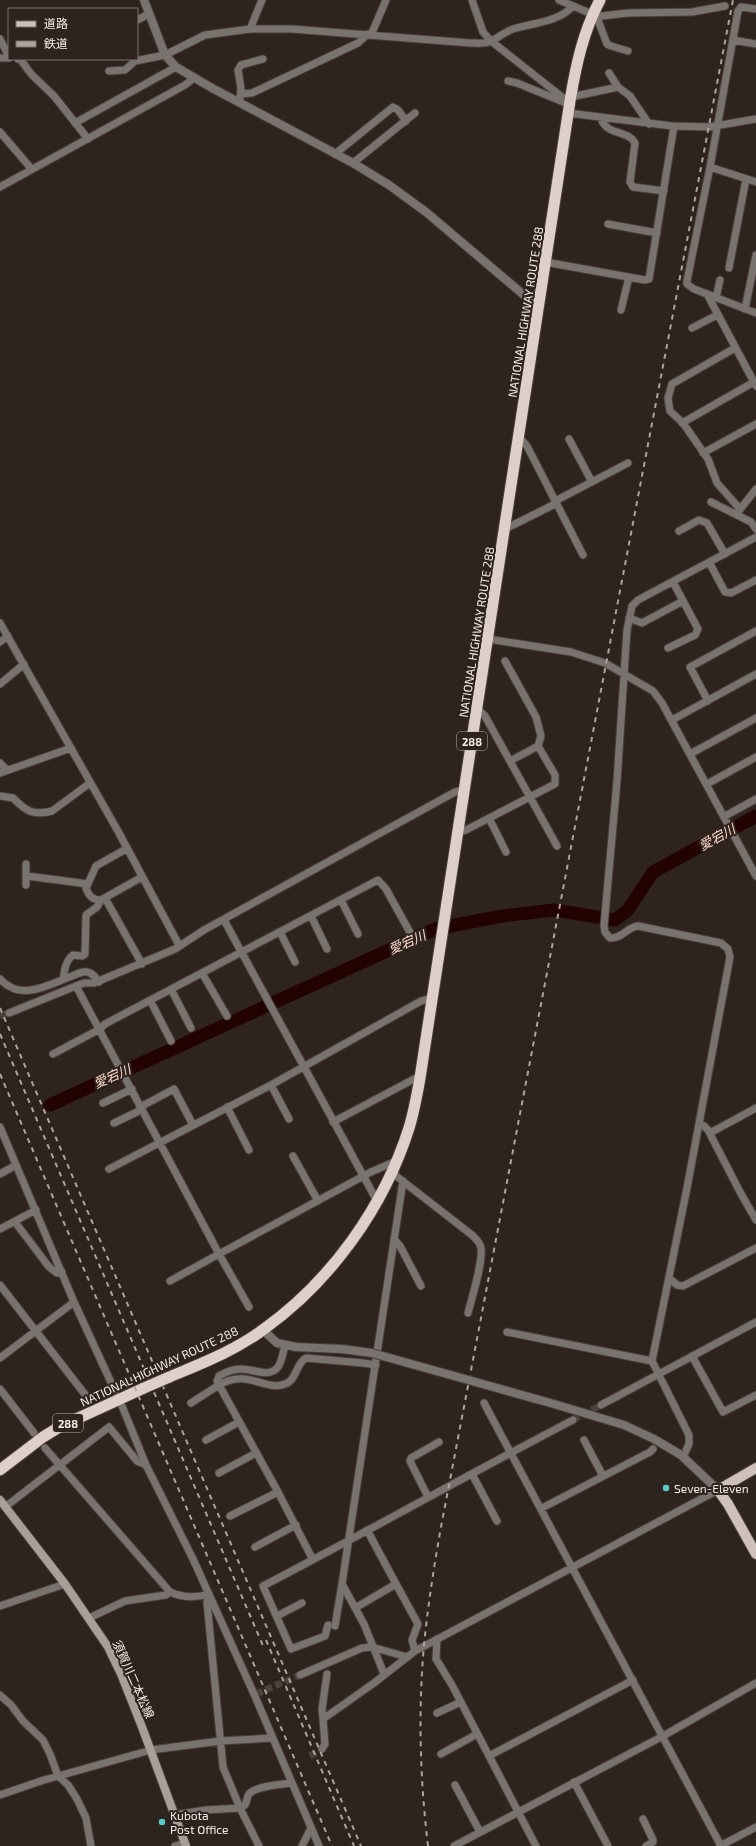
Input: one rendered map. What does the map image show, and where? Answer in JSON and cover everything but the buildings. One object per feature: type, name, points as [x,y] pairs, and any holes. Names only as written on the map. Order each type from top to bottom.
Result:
[{"type":"highway","name":"NATIONAL HIGHWAY ROUTE 288","points":[[0,1470],[43,1437],[61,1426],[227,1352],[263,1330],[310,1291],[349,1244],[377,1201],[396,1161],[408,1129],[420,1078],[570,104],[580,50],[600,0]]},
{"type":"main road","points":[[756,1468],[718,1490],[728,1504],[756,1554]]},
{"type":"main road","name":"須賀川二本松線","points":[[0,1500],[90,1618],[108,1647],[121,1674],[186,1845]]},
{"type":"street","points":[[144,0],[165,55],[176,67],[352,163],[388,186],[426,212],[538,307]]},
{"type":"street","points":[[250,29],[262,0]]},
{"type":"street","points":[[241,94],[252,93],[358,43],[370,34],[386,0]]},
{"type":"street","points":[[472,0],[483,32],[491,41],[570,104]]},
{"type":"street","points":[[559,0],[602,16],[628,13],[692,12],[725,6]]},
{"type":"street","points":[[109,71],[126,70],[135,61],[165,55],[205,34],[250,29],[292,29],[470,43],[491,41],[508,31],[532,26],[555,17],[569,11],[573,6]]},
{"type":"street","points":[[756,8],[741,7],[738,12],[710,167],[687,281],[687,284],[694,289],[756,313]]},
{"type":"street","points":[[138,20],[149,14]]},
{"type":"street","points":[[594,14],[607,44],[628,51]]},
{"type":"street","points":[[0,39],[8,56]]},
{"type":"street","points":[[733,40],[756,44]]},
{"type":"street","points":[[238,102],[241,94],[238,70],[241,66],[263,59]]},
{"type":"street","points":[[19,60],[45,87],[88,139]]},
{"type":"street","points":[[75,123],[176,67]]},
{"type":"street","points":[[610,73],[618,87],[628,94],[649,124]]},
{"type":"street","points":[[0,187],[185,85],[194,78]]},
{"type":"street","points":[[508,81],[517,83],[570,104],[601,118],[674,126],[717,125],[756,119]]},
{"type":"street","points":[[570,104],[618,87]]},
{"type":"street","points":[[335,154],[393,107],[398,110],[406,121]]},
{"type":"street","points":[[352,163],[415,113]]},
{"type":"street","points":[[601,118],[606,128],[630,137],[635,143],[630,182],[633,187],[664,191]]},
{"type":"street","points":[[545,262],[647,280],[650,277],[674,126]]},
{"type":"street","points":[[0,132],[29,166]]},
{"type":"street","points":[[710,167],[756,182]]},
{"type":"street","points":[[729,268],[746,178]]},
{"type":"street","points":[[608,224],[657,233]]},
{"type":"street","points":[[745,309],[754,274],[756,255]]},
{"type":"street","points":[[621,310],[629,277]]},
{"type":"street","points":[[716,298],[720,280]]},
{"type":"street","points":[[682,423],[755,384],[716,315],[707,294]]},
{"type":"street","points":[[692,328],[716,315]]},
{"type":"street","points":[[735,348],[672,384],[668,398],[668,405],[670,411],[682,423],[703,453],[710,465],[717,483],[738,512],[751,522],[756,530]]},
{"type":"street","points":[[703,453],[756,424]]},
{"type":"street","points":[[519,437],[527,446],[583,555]]},
{"type":"street","points":[[569,439],[592,482]]},
{"type":"street","points":[[505,529],[554,505],[559,499],[628,463]]},
{"type":"street","points":[[738,512],[756,489]]},
{"type":"street","points":[[712,502],[738,512]]},
{"type":"street","points":[[679,531],[699,520],[707,522],[725,554]]},
{"type":"street","points":[[682,1456],[689,1444],[690,1434],[652,1361],[730,962],[730,952],[721,943],[638,926],[632,927],[616,938],[608,936],[604,929],[617,781],[624,674],[629,618],[632,606],[756,537]]},
{"type":"street","points":[[709,562],[725,592],[731,593],[756,580]]},
{"type":"street","points":[[668,648],[695,635],[698,629],[673,582]]},
{"type":"street","points":[[629,618],[642,623],[683,602]]},
{"type":"street","points":[[0,624],[71,748],[179,946]]},
{"type":"street","points":[[708,701],[690,667],[756,631]]},
{"type":"street","points":[[0,642],[8,636]]},
{"type":"street","points":[[488,639],[571,652],[605,663],[656,694],[725,816],[756,876]]},
{"type":"street","points":[[504,661],[536,717],[542,736],[538,746],[510,761]]},
{"type":"street","points":[[0,684],[24,664]]},
{"type":"street","points":[[672,720],[756,674]]},
{"type":"street","points":[[477,708],[485,716],[557,846]]},
{"type":"street","points":[[690,754],[756,718]]},
{"type":"street","points":[[458,832],[466,830],[553,786],[556,781],[556,775],[538,746]]},
{"type":"street","points":[[0,763],[3,771],[71,748]]},
{"type":"street","points":[[706,784],[756,757]]},
{"type":"street","points":[[0,796],[13,798],[28,811],[46,813],[52,811],[90,783]]},
{"type":"street","points":[[9,1013],[76,986],[99,982],[175,949],[394,825],[455,792],[464,790]]},
{"type":"street","points":[[725,816],[756,799]]},
{"type":"street","points":[[489,818],[506,852]]},
{"type":"street","points":[[103,899],[92,898],[86,888],[96,866],[126,849]]},
{"type":"street","points":[[26,864],[26,885]]},
{"type":"street","points":[[27,876],[88,884]]},
{"type":"street","points":[[64,979],[64,972],[69,957],[73,955],[82,956],[85,954],[86,915],[97,907],[103,899],[142,877]]},
{"type":"street","points":[[53,1054],[100,1029],[105,1024],[378,880],[386,889],[412,936]]},
{"type":"street","points":[[103,899],[142,964]]},
{"type":"street","points":[[341,900],[358,934]]},
{"type":"street","points":[[311,916],[327,949]]},
{"type":"street","points":[[224,920],[304,1066],[362,1177],[377,1201]]},
{"type":"street","points":[[280,932],[295,962]]},
{"type":"street","points":[[0,979],[10,988],[19,991],[34,990],[88,972],[93,974],[99,982]]},
{"type":"street","points":[[202,973],[227,1016]]},
{"type":"street","points":[[76,986],[132,1089],[159,1144],[249,1307]]},
{"type":"street","points":[[171,989],[191,1028]]},
{"type":"street","points":[[108,1169],[271,1085],[421,1001],[432,998]]},
{"type":"street","points":[[150,1000],[171,1041]]},
{"type":"street","points":[[333,1122],[414,1079],[420,1078]]},
{"type":"street","points":[[271,1085],[289,1119]]},
{"type":"street","points":[[103,1103],[132,1089]]},
{"type":"street","points":[[114,1123],[137,1112],[141,1108],[174,1089],[193,1125]]},
{"type":"street","points":[[227,1107],[249,1150]]},
{"type":"street","points":[[710,1133],[756,1108]]},
{"type":"street","points":[[699,1123],[706,1127],[710,1133],[756,1220]]},
{"type":"street","points":[[0,1127],[74,1302],[115,1392]]},
{"type":"street","points":[[293,1156],[318,1201]]},
{"type":"street","points":[[170,1281],[362,1177],[396,1161]]},
{"type":"street","points":[[0,1174],[16,1165]]},
{"type":"street","points":[[391,1172],[479,1242],[481,1249],[480,1261],[468,1313]]},
{"type":"street","points":[[403,1181],[376,1366],[349,1541],[342,1584],[332,1625],[325,1636],[291,1650],[263,1586],[349,1541],[366,1530],[573,1420]]},
{"type":"street","points":[[0,1229],[36,1210]]},
{"type":"street","points":[[15,1222],[49,1267],[57,1273],[62,1272]]},
{"type":"street","points":[[394,1239],[400,1246],[421,1286]]},
{"type":"street","points":[[669,1278],[677,1285],[683,1286],[756,1248]]},
{"type":"street","points":[[0,1285],[87,1397]]},
{"type":"street","points":[[0,1358],[74,1302]]},
{"type":"street","points":[[601,1405],[756,1322]]},
{"type":"street","points":[[263,1330],[277,1343],[285,1346],[342,1349],[372,1353],[424,1366],[624,1425],[654,1439],[682,1456],[718,1490],[414,1651],[323,1719]]},
{"type":"street","points":[[508,1332],[652,1361]]},
{"type":"street","points":[[285,1346],[280,1365],[272,1372],[234,1369],[219,1376],[217,1381],[296,1525],[313,1560]]},
{"type":"street","points":[[692,1356],[723,1412],[756,1395]]},
{"type":"street","points":[[191,1403],[230,1379],[239,1378],[274,1386],[285,1385],[292,1379],[302,1360],[306,1358],[363,1362],[376,1366]]},
{"type":"street","points":[[0,1389],[34,1433]]},
{"type":"street","points":[[484,1403],[542,1508],[721,1846],[756,1827]]},
{"type":"street","points":[[122,1406],[146,1464],[209,1594],[255,1694],[272,1738],[319,1846]]},
{"type":"street","points":[[206,1440],[239,1422]]},
{"type":"street","points":[[5,1507],[109,1427],[137,1461],[146,1464]]},
{"type":"street","points":[[584,1440],[603,1476]]},
{"type":"street","points":[[428,1497],[410,1461],[411,1458],[439,1442]]},
{"type":"street","points":[[45,1448],[170,1592],[184,1597],[198,1597],[209,1594]]},
{"type":"street","points":[[542,1508],[650,1452],[653,1449]]},
{"type":"street","points":[[219,1473],[256,1453]]},
{"type":"street","points":[[472,1474],[497,1521]]},
{"type":"street","points":[[230,1516],[278,1492]]},
{"type":"street","points":[[255,1547],[296,1525]]},
{"type":"street","points":[[366,1530],[418,1624],[412,1640],[414,1651]]},
{"type":"street","points":[[0,1606],[65,1584]]},
{"type":"street","points":[[342,1584],[369,1634],[372,1647],[384,1674]]},
{"type":"street","points":[[355,1608],[396,1584]]},
{"type":"street","points":[[90,1618],[126,1601],[166,1595],[170,1592]]},
{"type":"street","points":[[209,1594],[207,1602],[223,1767],[240,1808],[259,1846]]},
{"type":"street","points":[[277,1616],[302,1603]]},
{"type":"street","points":[[437,1639],[436,1659],[461,1702],[536,1846]]},
{"type":"street","points":[[300,1675],[362,1648],[372,1647],[407,1657]]},
{"type":"street","points":[[322,1749],[325,1744],[322,1709],[327,1674]]},
{"type":"street","points":[[489,1756],[633,1680]]},
{"type":"street","points":[[454,1846],[663,1736],[756,1683]]},
{"type":"street","points":[[0,1695],[12,1705],[23,1721],[42,1740],[50,1754],[58,1776],[68,1785],[78,1799],[86,1818],[91,1846]]},
{"type":"street","points":[[437,1713],[461,1702]]},
{"type":"street","points":[[441,1754],[477,1734]]},
{"type":"street","points":[[0,1795],[58,1776],[150,1750],[272,1738]]},
{"type":"street","points":[[574,1782],[608,1846]]},
{"type":"street","points":[[174,1814],[240,1808],[245,1805],[248,1795],[252,1792],[268,1787],[292,1783]]},
{"type":"street","points":[[455,1785],[480,1832]]},
{"type":"street","points":[[643,1819],[653,1840],[653,1842],[646,1846]]},
{"type":"street","points":[[302,1846],[311,1828]]},
{"type":"street","points":[[175,1846],[186,1845]]},
{"type":"waterway","name":"愛宕川","points":[[50,1105],[435,929],[502,916],[554,910],[615,920],[628,910],[653,872],[756,816]]},
{"type":"tunnel","points":[[0,1016],[9,1013]]},
{"type":"tunnel","points":[[573,1420],[601,1405]]},
{"type":"tunnel","points":[[256,1694],[300,1675]]},
{"type":"tunnel","points":[[310,1756],[322,1749]]},
{"type":"railway","points":[[428,1846],[423,1796],[421,1695],[429,1600],[436,1556],[733,0]]},
{"type":"railway","points":[[0,1008],[361,1846]]},
{"type":"railway","points":[[0,1034],[264,1648]]},
{"type":"railway","points":[[0,1074],[332,1846]]},
{"type":"railway","points":[[266,1640],[354,1846]]},
{"type":"place","name":"Seven-Eleven","points":[[666,1488]]},
{"type":"place","name":"Kubota Post Office","points":[[162,1822]]}]
